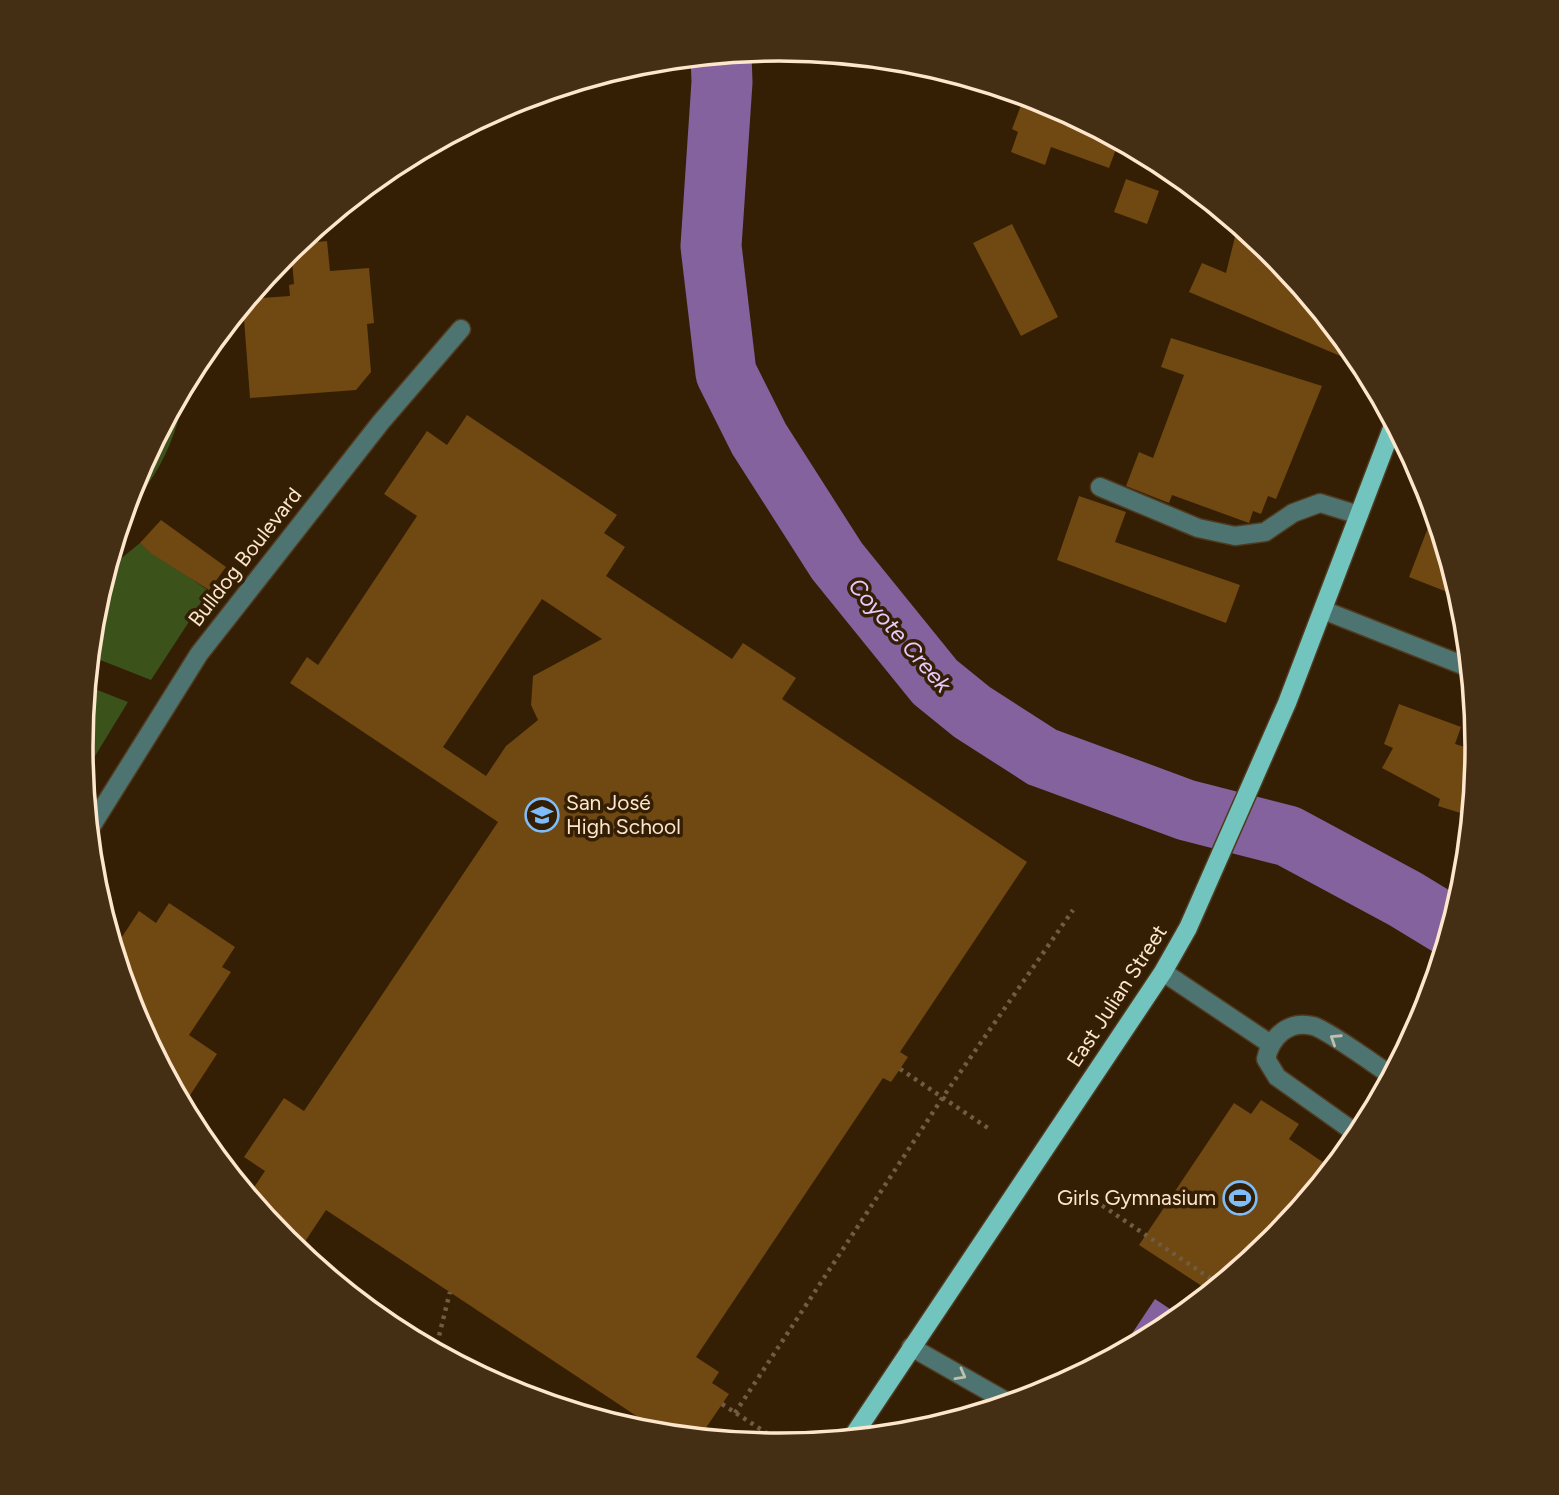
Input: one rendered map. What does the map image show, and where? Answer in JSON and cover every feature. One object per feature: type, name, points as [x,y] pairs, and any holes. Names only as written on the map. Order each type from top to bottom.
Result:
[{"type":"main road","name":"East Julian Street","points":[[858,1429],[1163,972],[1188,928],[1287,703],[1390,434]]},
{"type":"street","name":"Bulldog Boulevard","points":[[97,817],[199,654],[356,453],[461,329]]},
{"type":"street","points":[[1100,487],[1198,528],[1235,536],[1265,532],[1293,513],[1320,503],[1359,515]]},
{"type":"street","points":[[1323,610],[1461,664]]},
{"type":"street","points":[[1163,972],[1269,1043]]},
{"type":"street","points":[[1350,1129],[1277,1077],[1266,1059],[1269,1043],[1289,1026],[1313,1026],[1384,1071]]},
{"type":"street","points":[[911,1347],[1000,1397]]},
{"type":"path","points":[[734,1413],[943,1097],[1073,909]]},
{"type":"path","points":[[900,1069],[988,1128]]},
{"type":"path","points":[[1088,1196],[1212,1280]]},
{"type":"path","points":[[437,1343],[450,1292]]},
{"type":"path","points":[[722,1404],[765,1433]]},
{"type":"green space","points":[[179,415],[166,454],[142,492]]},
{"type":"green space","points":[[140,543],[209,591],[151,680],[99,659],[106,614],[120,559]]},
{"type":"green space","points":[[96,690],[128,702],[93,758]]},
{"type":"shaded area","points":[[1155,1299],[1172,1310],[1161,1318],[1129,1338]]},
{"type":"building","points":[[1021,105],[1116,149],[1109,168],[1051,147],[1045,165],[1011,152],[1018,132],[1012,129]]},
{"type":"building","points":[[1126,179],[1159,191],[1147,224],[1114,212]]},
{"type":"building","points":[[1012,224],[1058,317],[1021,336],[973,243]]},
{"type":"building","points":[[1235,235],[1295,295],[1344,357],[1189,292],[1202,263],[1226,273]]},
{"type":"building","points":[[327,241],[330,271],[369,268],[374,323],[367,324],[371,372],[356,390],[250,398],[244,319],[261,298],[290,296],[289,285],[294,284],[292,264],[316,242]]},
{"type":"building","points":[[1171,338],[1322,386],[1276,499],[1268,496],[1261,514],[1253,511],[1249,523],[1172,495],[1169,503],[1126,486],[1139,452],[1153,458],[1184,375],[1161,367]]},
{"type":"building","points":[[467,415],[617,515],[604,533],[625,547],[606,576],[732,659],[743,643],[796,678],[782,699],[1027,862],[900,1052],[908,1057],[900,1069],[891,1082],[883,1078],[696,1357],[719,1372],[712,1383],[729,1394],[705,1429],[643,1420],[326,1210],[304,1242],[254,1188],[265,1171],[244,1157],[284,1098],[304,1111],[498,822],[290,683],[307,657],[318,665],[417,516],[384,494],[427,431],[447,445]],"holes":[[[542,599],[602,639],[533,676],[531,705],[538,720],[506,746],[486,776],[443,747]]]},
{"type":"building","points":[[1079,496],[1126,512],[1115,542],[1240,585],[1226,623],[1057,560]]},
{"type":"building","points":[[161,520],[226,567],[209,590],[152,554],[140,543]]},
{"type":"building","points":[[1429,526],[1448,592],[1409,577]]},
{"type":"building","points":[[1399,704],[1461,727],[1455,744],[1466,747],[1462,813],[1438,806],[1440,799],[1382,768],[1393,748],[1384,744]]},
{"type":"building","points":[[169,903],[235,947],[222,967],[231,972],[189,1035],[217,1054],[189,1097],[145,1010],[121,938],[139,911],[156,923]]},
{"type":"building","name":"Girls Gymnasium","points":[[1261,1100],[1299,1124],[1289,1139],[1325,1164],[1265,1233],[1203,1287],[1139,1245],[1234,1103],[1251,1114]]},
{"type":"waterway","name":"Coyote Creek","points":[[721,64],[711,246],[726,373],[759,439],[837,561],[935,682],[972,712],[1042,757],[1186,810],[1288,836],[1443,922]]},
{"type":"place","name":"San José High School","points":[[542,815]]},
{"type":"place","name":"Girls Gymnasium","points":[[1240,1198]]}]
